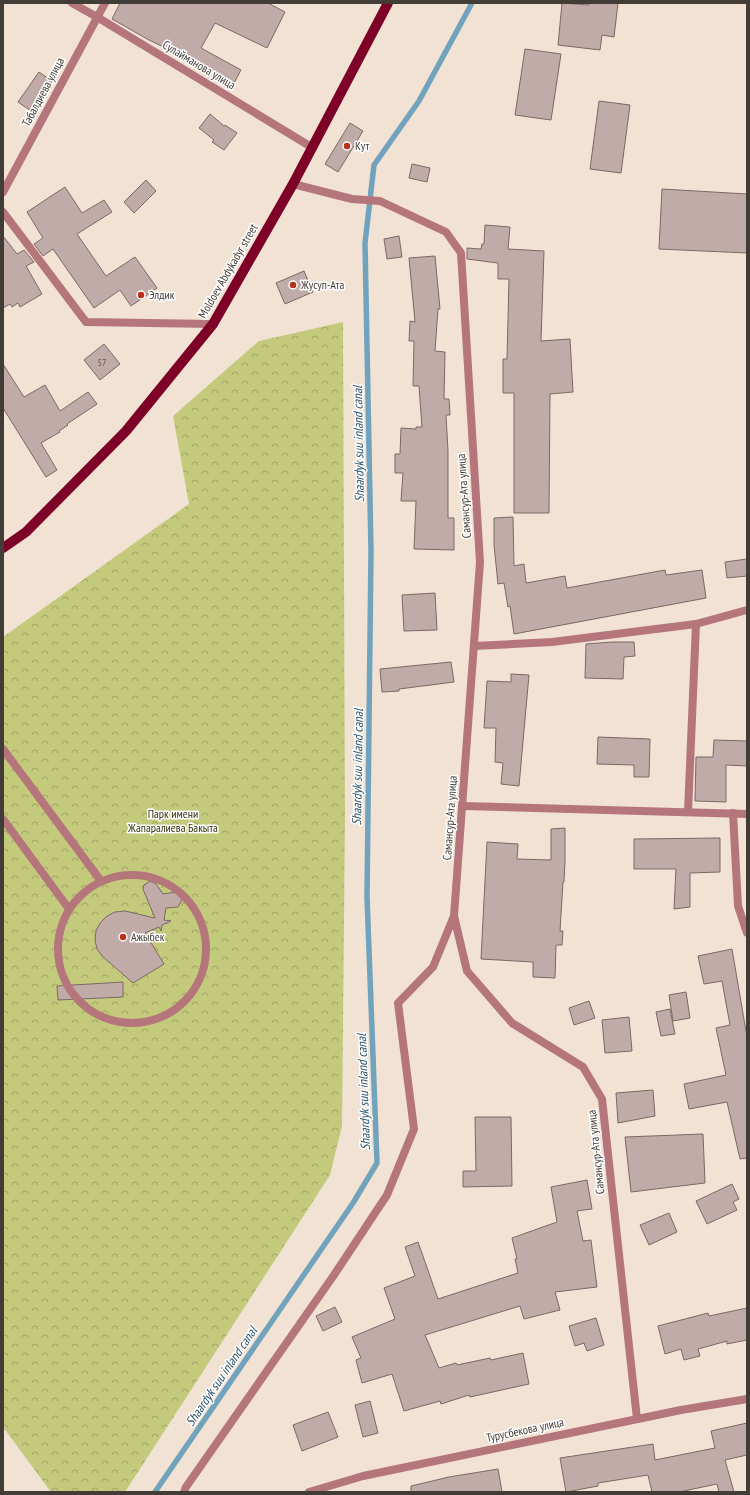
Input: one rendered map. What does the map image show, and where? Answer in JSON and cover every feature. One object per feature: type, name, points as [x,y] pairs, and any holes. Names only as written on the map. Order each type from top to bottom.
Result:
[{"type":"main road","name":"Moldoev Abdykadyr street","points":[[3,548],[26,532],[126,431],[213,324],[313,148],[388,3]]},
{"type":"street","name":"Сулайманова улица","points":[[72,3],[98,17],[313,148]]},
{"type":"street","name":"Табалдиева улица","points":[[3,192],[105,3]]},
{"type":"street","name":"Самансур-Ата улица","points":[[293,184],[352,199],[380,201],[446,232],[461,253],[480,562],[454,916],[467,972],[512,1023],[583,1067],[602,1099],[637,1419]]},
{"type":"street","points":[[3,212],[86,322],[213,324]]},
{"type":"street","points":[[474,646],[552,642],[696,624],[747,610]]},
{"type":"street","points":[[688,812],[696,624]]},
{"type":"street","points":[[3,749],[101,881]]},
{"type":"street","points":[[462,806],[747,814]]},
{"type":"street","points":[[733,813],[738,906],[747,933]]},
{"type":"street","points":[[3,819],[69,909]]},
{"type":"street","points":[[121,875],[142,875],[163,881],[181,893],[194,909],[203,928],[206,949],[203,970],[194,989],[180,1005],[162,1017],[142,1022],[121,1023],[100,1017],[82,1005],[69,989],[60,970],[57,949],[60,928],[69,909],[83,892],[101,881],[121,875]]},
{"type":"street","points":[[184,1492],[186,1487],[330,1281],[387,1195],[414,1129],[398,1003],[433,967],[454,916]]},
{"type":"street","name":"Турусбекова улица","points":[[309,1492],[363,1476],[637,1419],[747,1398]]},
{"type":"green space","name":"Парк имени Жапаралиева Бакыта","points":[[343,322],[345,820],[342,1126],[330,1175],[125,1492],[51,1492],[3,1427],[3,637],[189,504],[173,416],[259,341]]},
{"type":"building","points":[[120,3],[268,3],[285,12],[267,48],[215,23],[201,48],[241,70],[234,83],[181,54],[180,55],[149,40],[112,19]]},
{"type":"building","points":[[562,3],[589,5],[589,3],[618,3],[614,37],[602,35],[600,50],[558,45]]},
{"type":"building","points":[[525,49],[561,54],[551,120],[515,115]]},
{"type":"building","points":[[39,72],[52,81],[31,111],[18,102]]},
{"type":"building","points":[[599,101],[630,105],[621,173],[590,169]]},
{"type":"building","points":[[210,114],[224,126],[225,125],[237,133],[224,150],[212,142],[214,140],[199,128]]},
{"type":"building","points":[[350,123],[363,131],[338,172],[325,164]]},
{"type":"building","points":[[412,164],[430,168],[427,182],[409,178]]},
{"type":"building","points":[[146,180],[156,191],[134,213],[124,202]]},
{"type":"building","points":[[65,187],[82,213],[104,200],[112,212],[77,234],[106,276],[135,257],[157,288],[131,306],[120,290],[94,308],[53,249],[43,256],[34,244],[43,238],[27,212]]},
{"type":"building","points":[[662,189],[747,194],[747,253],[659,249]]},
{"type":"building","points":[[485,225],[510,227],[508,249],[544,251],[541,341],[570,339],[573,392],[550,394],[549,513],[514,513],[514,393],[503,393],[503,359],[507,359],[509,279],[498,279],[498,263],[467,259],[467,248],[481,249],[482,244],[484,244]]},
{"type":"building","points":[[3,236],[17,254],[24,250],[34,262],[26,266],[42,294],[20,307],[18,303],[12,307],[10,304],[3,308]]},
{"type":"building","points":[[399,236],[402,257],[387,259],[384,239]]},
{"type":"building","points":[[435,256],[440,309],[438,309],[435,351],[445,352],[444,399],[449,399],[450,415],[446,415],[448,451],[448,518],[454,518],[454,550],[414,549],[416,501],[401,501],[403,473],[395,473],[395,454],[400,454],[401,428],[416,429],[416,427],[422,427],[419,386],[413,386],[414,341],[409,341],[410,321],[415,322],[409,258]]},
{"type":"building","points":[[304,271],[313,292],[285,304],[276,283]]},
{"type":"building","points":[[104,344],[120,364],[100,380],[84,360]]},
{"type":"building","points":[[3,364],[24,397],[45,385],[60,411],[88,392],[97,404],[67,424],[68,425],[59,431],[60,432],[41,443],[57,470],[46,477],[3,408]]},
{"type":"building","points":[[513,517],[514,566],[524,564],[526,583],[565,576],[567,588],[665,570],[666,575],[702,570],[706,598],[514,634],[510,606],[508,607],[504,583],[498,584],[494,545],[494,518]]},
{"type":"building","points":[[747,559],[747,576],[727,578],[725,562]]},
{"type":"building","points":[[435,593],[437,630],[404,631],[402,595]]},
{"type":"building","points":[[634,642],[635,656],[624,657],[623,679],[585,678],[586,644]]},
{"type":"building","points":[[451,662],[454,682],[399,689],[399,691],[382,692],[380,669]]},
{"type":"building","points":[[511,674],[529,675],[519,786],[501,784],[503,763],[495,762],[496,728],[484,728],[487,681],[511,682]]},
{"type":"building","points":[[598,737],[650,739],[649,777],[634,777],[634,765],[597,764]]},
{"type":"building","points":[[714,740],[747,741],[747,766],[726,765],[726,802],[695,801],[696,757],[713,757]]},
{"type":"building","points":[[565,828],[564,882],[560,931],[563,931],[562,945],[556,945],[555,978],[533,977],[533,962],[481,959],[487,842],[518,844],[517,859],[551,860],[551,829]]},
{"type":"building","points":[[720,838],[720,872],[690,873],[690,907],[674,909],[676,869],[634,869],[634,839]]},
{"type":"building","points":[[150,881],[156,884],[163,894],[176,892],[180,895],[182,900],[178,907],[166,908],[164,920],[171,921],[162,925],[161,931],[159,927],[145,933],[164,964],[133,983],[102,956],[97,949],[95,940],[96,931],[100,923],[107,916],[115,912],[125,911],[155,918],[143,889],[144,885]]},
{"type":"building","points":[[732,949],[747,1037],[747,1158],[740,1159],[727,1102],[689,1109],[684,1084],[726,1075],[716,1028],[730,1025],[722,981],[704,984],[698,956]]},
{"type":"building","points":[[123,982],[123,997],[58,1000],[57,986]]},
{"type":"building","points":[[686,992],[690,1018],[673,1021],[669,995]]},
{"type":"building","points":[[589,1001],[595,1018],[574,1025],[569,1008]]},
{"type":"building","points":[[670,1009],[675,1034],[661,1036],[656,1012]]},
{"type":"building","points":[[629,1017],[632,1051],[605,1053],[602,1020]]},
{"type":"building","points":[[653,1090],[655,1116],[618,1123],[616,1093]]},
{"type":"building","points":[[475,1117],[511,1117],[512,1186],[463,1187],[463,1171],[476,1171]]},
{"type":"building","points":[[703,1134],[705,1183],[631,1192],[625,1137]]},
{"type":"building","points":[[587,1180],[592,1209],[577,1211],[583,1241],[591,1240],[597,1287],[555,1292],[560,1310],[524,1319],[520,1306],[425,1335],[439,1368],[456,1363],[457,1365],[490,1358],[491,1360],[523,1353],[529,1384],[470,1397],[469,1395],[441,1404],[440,1401],[404,1411],[392,1374],[362,1383],[356,1360],[361,1358],[352,1337],[395,1319],[384,1288],[415,1276],[405,1247],[418,1242],[438,1299],[518,1273],[515,1259],[517,1259],[512,1238],[557,1222],[551,1187]]},
{"type":"building","points":[[732,1184],[739,1199],[733,1202],[737,1210],[707,1224],[696,1201]]},
{"type":"building","points":[[669,1213],[677,1232],[649,1245],[640,1225]]},
{"type":"building","points":[[335,1307],[342,1322],[323,1331],[316,1316]]},
{"type":"building","points":[[747,1308],[747,1340],[727,1344],[727,1341],[698,1349],[700,1356],[684,1360],[681,1349],[665,1354],[658,1326],[708,1313],[709,1316]]},
{"type":"building","points":[[596,1318],[604,1345],[587,1351],[584,1343],[575,1346],[569,1326]]},
{"type":"building","points":[[370,1401],[378,1433],[363,1437],[355,1405]]},
{"type":"building","points":[[328,1412],[338,1437],[302,1451],[293,1425]]},
{"type":"building","points":[[747,1423],[747,1455],[725,1460],[734,1492],[719,1492],[717,1484],[679,1492],[652,1492],[648,1475],[598,1483],[598,1486],[566,1492],[560,1458],[653,1444],[655,1460],[715,1448],[711,1431]]},
{"type":"building","points":[[498,1469],[502,1492],[411,1492],[411,1486],[449,1477]]},
{"type":"waterway","name":"Shaardyk suu inland canal","points":[[155,1492],[353,1203],[377,1163],[367,897],[371,551],[365,243],[374,165],[419,101],[472,3]]},
{"type":"place","name":"Кут","points":[[347,146]]},
{"type":"place","name":"Жусуп-Ата","points":[[293,285]]},
{"type":"place","name":"Элдик","points":[[141,295]]},
{"type":"place","name":"Ажыбек","points":[[123,937]]}]
